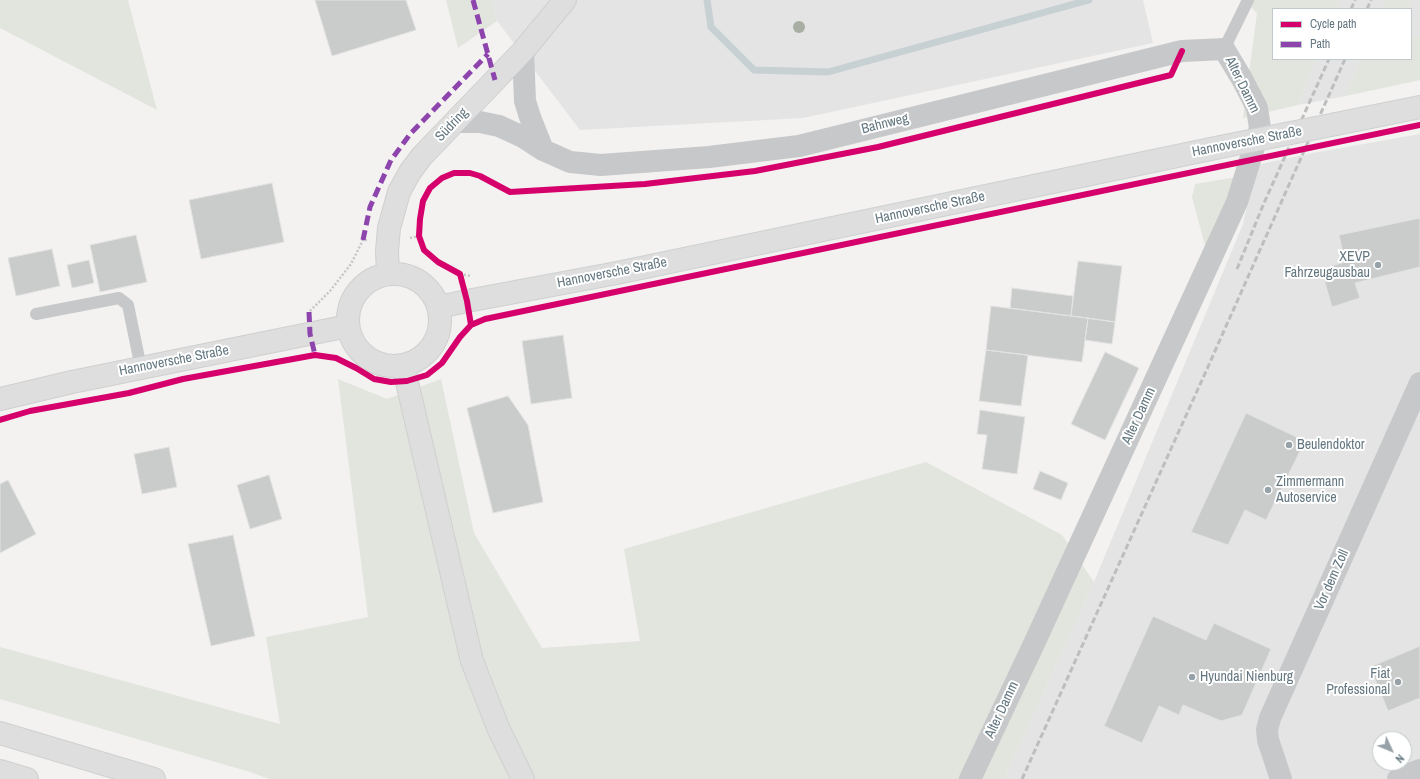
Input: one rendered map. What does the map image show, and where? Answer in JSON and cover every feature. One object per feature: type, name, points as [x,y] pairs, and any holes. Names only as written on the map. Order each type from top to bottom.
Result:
[{"type":"main road","name":"Südring","points":[[388,274],[387,251],[389,228],[399,192],[410,172],[422,156],[523,51],[565,0]]},
{"type":"main road","name":"Hannoversche Straße","points":[[439,307],[617,273],[1230,145],[1420,107]]},
{"type":"main road","points":[[388,274],[401,274],[414,278],[426,286],[439,307],[440,325],[436,340],[427,352],[415,361],[403,365],[386,366],[372,361],[360,352],[352,340],[348,326],[348,312],[353,298],[362,286],[374,278],[388,274]]},
{"type":"main road","name":"Hannoversche Straße","points":[[0,399],[72,382],[348,326]]},
{"type":"main road","points":[[403,365],[472,661],[499,730],[523,779]]},
{"type":"main road","points":[[0,733],[154,779]]},
{"type":"main road","points":[[0,771],[27,779]]},
{"type":"street","name":"Bahnweg","points":[[455,122],[480,122],[499,126],[570,162],[601,165],[709,157],[799,146],[1182,51],[1224,49]]},
{"type":"street","name":"Alter Damm","points":[[970,779],[1032,648],[1237,202],[1260,128],[1257,108],[1224,49]]},
{"type":"street","points":[[523,51],[525,101],[544,150]]},
{"type":"street","name":"Vor dem Zoll","points":[[1281,779],[1268,740],[1267,730],[1270,718],[1420,384]]},
{"type":"street","points":[[1398,779],[1420,770]]},
{"type":"lane","points":[[1224,49],[1248,0]]},
{"type":"lane","points":[[36,314],[119,298],[128,305],[141,368]]},
{"type":"path","points":[[309,312],[330,291],[351,264],[363,240]]},
{"type":"shaded area","points":[[0,0],[128,0],[157,110],[0,28]]},
{"type":"shaded area","points":[[446,0],[491,0],[497,21],[458,48]]},
{"type":"shaded area","points":[[491,0],[1143,0],[1153,43],[803,118],[580,130],[497,21]]},
{"type":"shaded area","points":[[1244,0],[1339,0],[1336,8],[1272,8],[1272,60],[1316,60],[1298,105],[1243,118],[1257,13]]},
{"type":"shaded area","points":[[1339,0],[1385,0],[1382,8],[1336,8]]},
{"type":"shaded area","points":[[1385,0],[1411,0],[1407,8],[1382,8]]},
{"type":"shaded area","points":[[1411,0],[1420,0],[1420,36],[1412,38],[1412,8],[1407,8]]},
{"type":"shaded area","points":[[1420,36],[1420,80],[1346,96],[1361,60],[1412,60],[1412,38]]},
{"type":"shaded area","points":[[1316,60],[1361,60],[1346,96],[1298,105]]},
{"type":"shaded area","points":[[1420,134],[1420,779],[1004,779],[1094,582],[1243,224],[1256,165],[1313,153]]},
{"type":"shaded area","points":[[1237,177],[1207,253],[1192,197],[1195,184]]},
{"type":"shaded area","points":[[338,379],[387,399],[441,379],[474,533],[542,648],[640,641],[624,549],[926,462],[1062,535],[1094,582],[1004,779],[269,779],[250,772],[0,699],[0,647],[280,724],[266,637],[368,617]]},
{"type":"building","points":[[315,0],[406,0],[416,30],[332,56]]},
{"type":"building","points":[[272,183],[284,242],[201,259],[189,200]]},
{"type":"building","name":"XEVP Fahrzeugausbau","points":[[1420,218],[1420,267],[1355,283],[1360,298],[1332,307],[1321,269],[1345,262],[1339,235]]},
{"type":"building","points":[[136,235],[147,282],[100,292],[90,245]]},
{"type":"building","points":[[52,249],[60,286],[16,296],[8,258]]},
{"type":"building","points":[[89,260],[94,283],[72,288],[67,265]]},
{"type":"building","points":[[1078,261],[1122,266],[1115,322],[1071,316]]},
{"type":"building","points":[[1012,288],[1073,296],[1071,316],[1010,308]]},
{"type":"building","points":[[991,306],[1088,318],[1082,362],[986,350]]},
{"type":"building","points":[[1088,318],[1115,322],[1112,344],[1085,340]]},
{"type":"building","points":[[563,335],[572,398],[531,404],[522,341]]},
{"type":"building","points":[[986,350],[1028,355],[1021,406],[979,401]]},
{"type":"building","points":[[1105,352],[1139,368],[1105,440],[1071,424]]},
{"type":"building","points":[[508,396],[528,425],[543,502],[493,513],[467,408]]},
{"type":"building","points":[[980,410],[1025,417],[1017,474],[982,469],[987,435],[977,434]]},
{"type":"building","points":[[1246,413],[1305,441],[1266,520],[1245,510],[1228,545],[1191,532]]},
{"type":"building","points":[[169,447],[177,487],[142,494],[134,454]]},
{"type":"building","points":[[1040,471],[1068,483],[1061,500],[1033,489]]},
{"type":"building","points":[[269,475],[282,519],[250,529],[237,485]]},
{"type":"building","points":[[8,480],[36,534],[0,553],[0,484]]},
{"type":"building","points":[[233,535],[255,636],[211,646],[188,544]]},
{"type":"building","name":"Hyundai Nienburg","points":[[1153,616],[1206,640],[1214,623],[1271,649],[1242,715],[1221,721],[1183,705],[1179,715],[1159,706],[1142,743],[1104,726]]},
{"type":"building","name":"Fiat Professional","points":[[1420,646],[1420,698],[1388,711],[1370,667]]},
{"type":"waterway","points":[[707,0],[711,27],[754,70],[828,72],[1089,0]]},
{"type":"railway","points":[[1351,8],[1355,0]]},
{"type":"railway","points":[[1367,8],[1371,0]]},
{"type":"railway","points":[[1237,269],[1264,203],[1329,60]]},
{"type":"railway","points":[[1022,779],[1345,60]]},
{"type":"marked path","points":[[473,0],[495,80]]},
{"type":"marked path","points":[[363,240],[370,207],[391,160],[411,133],[488,54]]},
{"type":"marked path","points":[[309,312],[310,334],[315,355]]},
{"type":"cycle path","points":[[471,325],[460,274],[438,262],[424,250],[419,236],[423,201],[430,188],[442,178],[454,173],[470,173],[480,176],[510,192],[645,184],[755,171],[878,147],[1171,75],[1182,51]]},
{"type":"cycle path","points":[[0,420],[30,411],[129,393],[183,379],[315,355],[336,358],[374,379],[391,382],[407,381],[427,375],[442,363],[460,337],[471,325],[485,319],[1420,125]]},
{"type":"place","name":"XEVP Fahrzeugausbau","points":[[1378,265]]},
{"type":"place","name":"Beulendoktor","points":[[1289,445]]},
{"type":"place","name":"Zimmermann Autoservice","points":[[1268,490]]},
{"type":"place","name":"Hyundai Nienburg","points":[[1192,677]]},
{"type":"place","name":"Fiat Professional","points":[[1398,682]]}]
